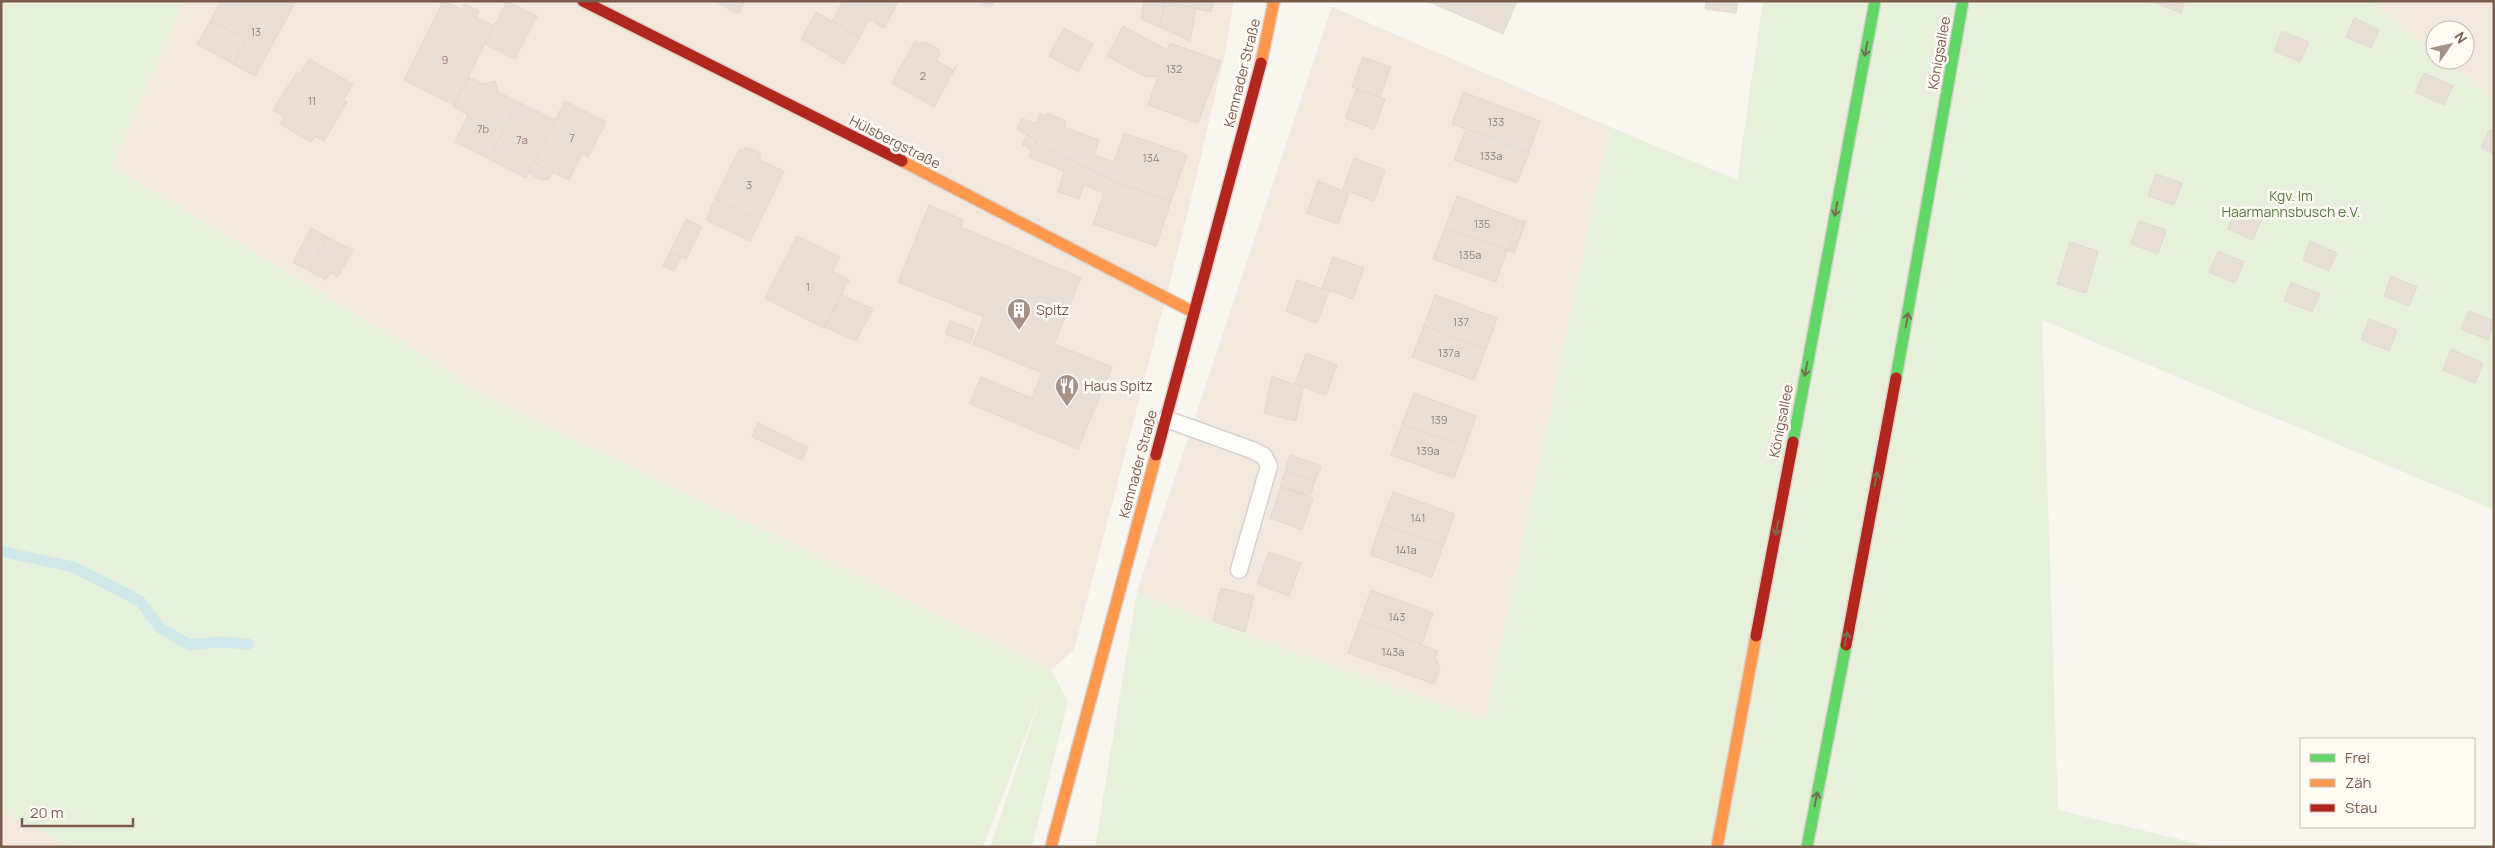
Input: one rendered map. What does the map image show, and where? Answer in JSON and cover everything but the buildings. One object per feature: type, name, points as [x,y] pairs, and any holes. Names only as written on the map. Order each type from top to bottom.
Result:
[{"type":"main road","name":"Hülsbergstraße","points":[[583,1],[907,164],[1194,312]]},
{"type":"main road","name":"Kemnader Straße","points":[[1051,847],[1066,801],[1258,76],[1274,1]]},
{"type":"main road","name":"Königsallee","points":[[1717,847],[1875,1]]},
{"type":"main road","name":"Königsallee","points":[[1807,847],[1907,322],[1963,1]]},
{"type":"lane","points":[[1166,419],[1252,450],[1264,456],[1269,466],[1239,570]]},
{"type":"shaded area","points":[[185,1],[1234,1],[1224,57],[1188,212],[1074,650],[1051,670],[471,389],[433,361],[112,166]]},
{"type":"shaded area","points":[[2369,1],[2494,1],[2494,99],[2457,70],[2475,70],[2475,20],[2425,20],[2425,45]]},
{"type":"shaded area","points":[[1332,7],[1610,127],[1485,720],[1211,622],[1137,592]]},
{"type":"shaded area","points":[[1,811],[69,847],[1,847]]},
{"type":"green space","points":[[1,1],[185,1],[112,166],[433,361],[471,389],[1051,670],[1068,701],[1032,847],[990,847],[1044,688],[983,847],[69,847],[1,811]]},
{"type":"green space","name":"Kgv. Im Haarmannsbusch e.V.","points":[[1763,1],[2369,1],[2425,45],[2425,70],[2457,70],[2494,99],[2494,510],[2042,320],[2058,810],[2211,847],[1095,847],[1137,592],[1211,622],[1485,719],[1610,127],[1737,180]]},
{"type":"waterway","points":[[1,551],[73,567],[140,601],[160,628],[190,645],[217,642],[248,644]]},
{"type":"traffic: fast","points":[[1793,442],[1875,1]]},
{"type":"traffic: fast","points":[[1896,378],[1963,1]]},
{"type":"traffic: fast","points":[[1807,847],[1846,645]]},
{"type":"traffic: slow","points":[[1261,63],[1274,1]]},
{"type":"traffic: slow","points":[[902,161],[1193,312]]},
{"type":"traffic: slow","points":[[1051,847],[1156,455]]},
{"type":"traffic: slow","points":[[1717,847],[1756,636]]},
{"type":"traffic: jam","points":[[583,1],[902,161]]},
{"type":"traffic: jam","points":[[1156,455],[1261,63]]},
{"type":"traffic: jam","points":[[1846,645],[1896,378]]},
{"type":"traffic: jam","points":[[1756,636],[1793,442]]},
{"type":"place","name":"Spitz","points":[[1019,331]]},
{"type":"place","name":"Haus Spitz","points":[[1067,407]]}]
